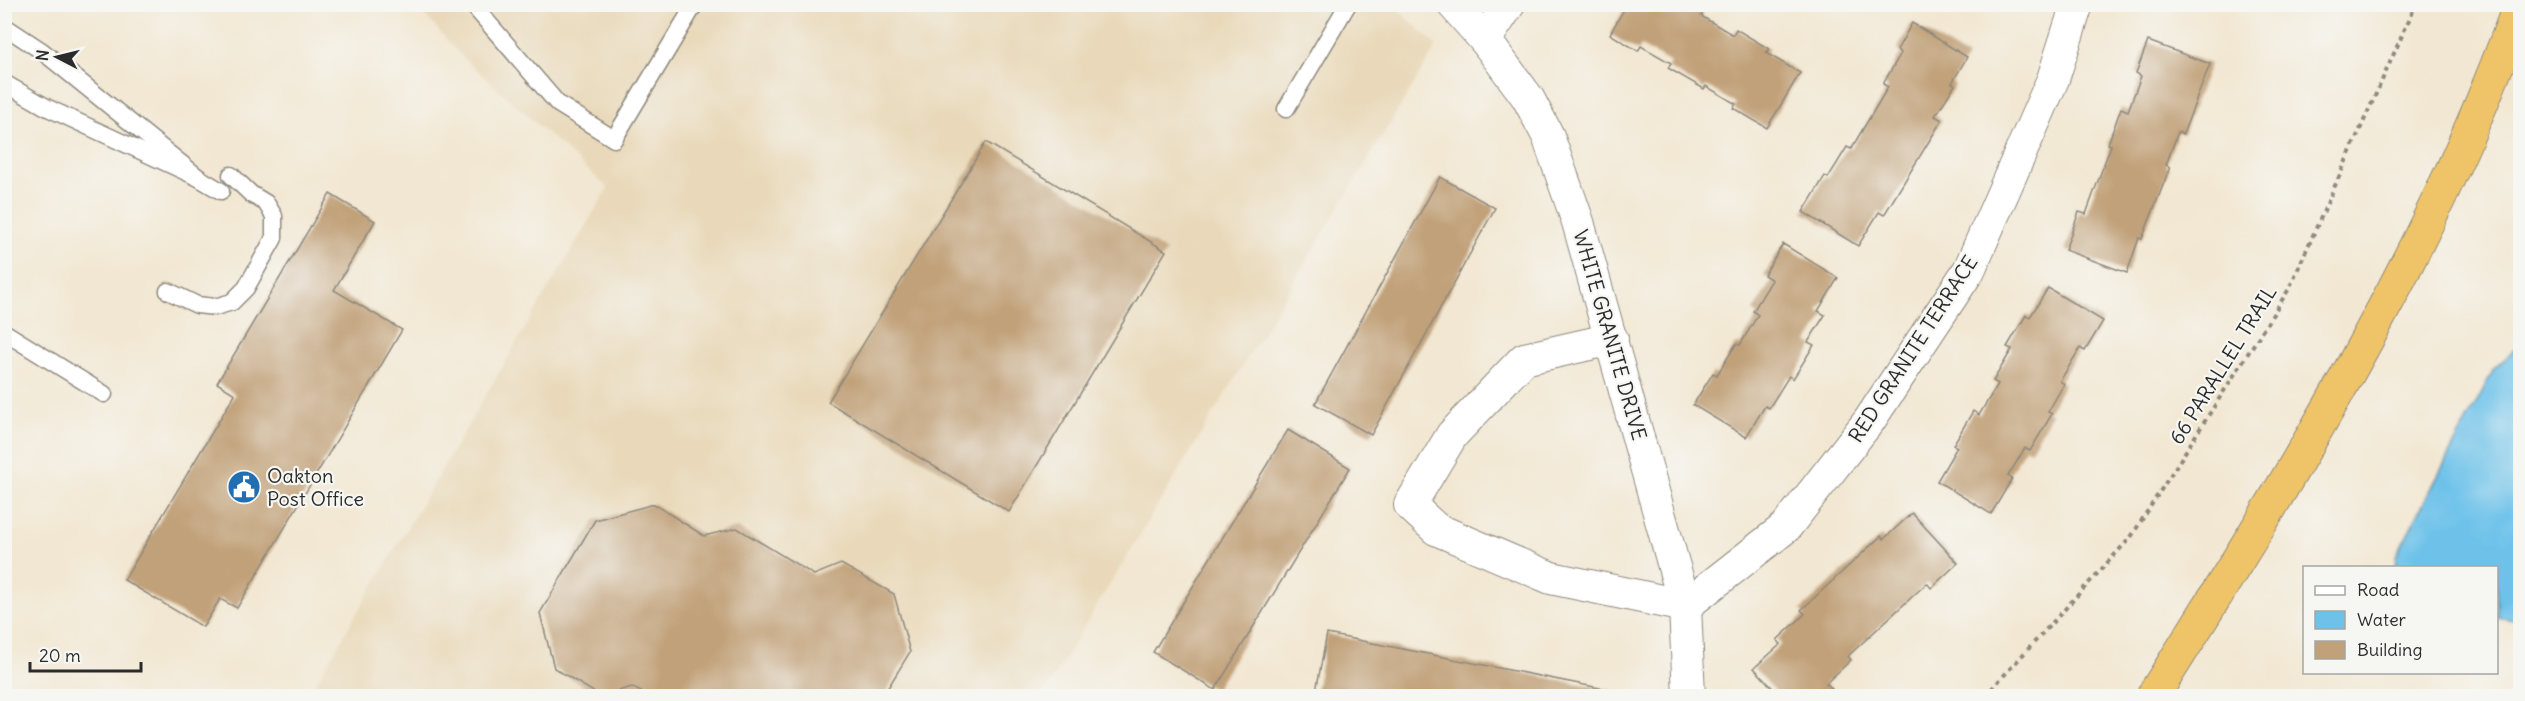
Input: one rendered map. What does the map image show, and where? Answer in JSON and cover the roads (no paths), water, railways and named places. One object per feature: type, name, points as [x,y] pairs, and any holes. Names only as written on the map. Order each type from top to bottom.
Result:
[{"type":"highway","points":[[2153,696],[2308,447],[2377,323],[2444,191],[2497,70],[2520,4]]},
{"type":"street","name":"WHITE GRANITE DRIVE","points":[[1453,4],[1485,40],[1528,98],[1548,136],[1578,222],[1685,606],[1689,696]]},
{"type":"street","points":[[1485,40],[1509,4]]},
{"type":"street","name":"RED GRANITE TERRACE","points":[[1685,606],[1786,527],[1869,421],[1969,270],[2054,79],[2077,4]]},
{"type":"street","points":[[1612,339],[1524,359],[1452,435],[1410,505],[1436,529],[1551,578],[1685,606]]},
{"type":"lane","points":[[471,4],[558,104],[614,139],[695,4]]},
{"type":"lane","points":[[1286,109],[1348,4]]},
{"type":"lane","points":[[4,26],[42,51],[199,178]]},
{"type":"lane","points":[[4,84],[48,108],[199,178],[221,191]]},
{"type":"lane","points":[[168,291],[198,305],[215,307],[232,302],[246,288],[274,238],[274,216],[266,203],[251,194],[231,175]]},
{"type":"lane","points":[[4,332],[105,394]]},
{"type":"water","points":[[2520,344],[2520,621],[2498,617],[2498,566],[2395,566],[2396,556],[2494,369]]},
{"type":"place","name":"Oakton Post Office","points":[[244,487]]}]
